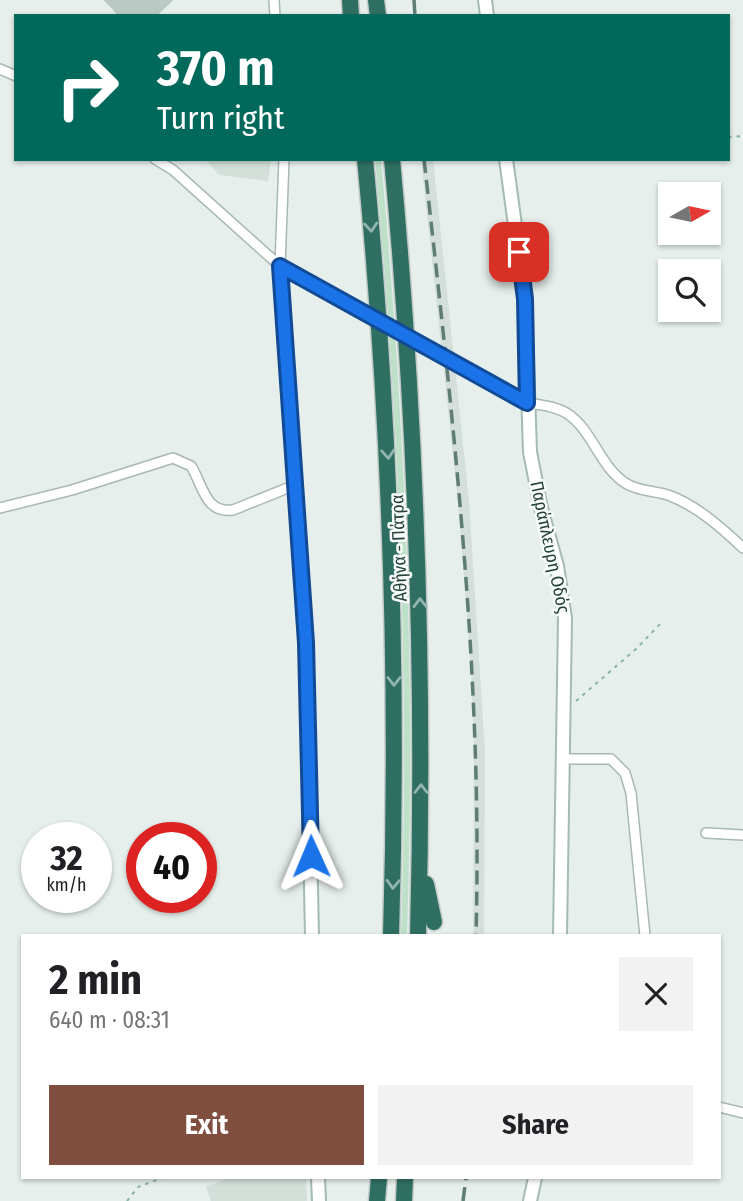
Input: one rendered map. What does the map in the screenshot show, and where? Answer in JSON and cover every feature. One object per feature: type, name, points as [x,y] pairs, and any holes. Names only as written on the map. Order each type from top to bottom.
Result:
[{"type":"highway","name":"Αθήνα - Πάτρα","points":[[365,161],[380,318],[392,531],[394,787],[391,934]]},
{"type":"highway","name":"Αθήνα - Πάτρα","points":[[391,161],[407,319],[417,498],[420,858],[418,934]]},
{"type":"highway","points":[[420,858],[434,922]]},
{"type":"highway","points":[[377,1201],[379,1179]]},
{"type":"highway","points":[[404,1201],[405,1179]]},
{"type":"street","points":[[158,161],[173,170],[280,266],[527,403],[554,408],[568,414],[581,427],[613,472],[628,485],[670,496],[693,508],[743,548]]},
{"type":"street","points":[[284,161],[280,266],[306,643],[312,934]]},
{"type":"street","name":"Παράπλευρη Οδός","points":[[506,161],[525,299],[530,452],[541,508],[557,566],[565,618],[560,934]]},
{"type":"street","points":[[0,508],[72,490],[173,458],[188,463],[210,503],[224,511],[233,510],[295,485]]},
{"type":"street","points":[[563,759],[611,759],[625,773],[631,793],[645,934]]},
{"type":"street","points":[[706,833],[743,835]]},
{"type":"street","points":[[721,1108],[743,1113]]},
{"type":"street","points":[[318,1179],[318,1201]]},
{"type":"street","points":[[530,1201],[535,1179]]},
{"type":"path","points":[[564,710],[593,689],[663,621]]},
{"type":"path","points":[[127,1201],[138,1187],[159,1179]]},
{"type":"shaded area","points":[[207,161],[271,161],[268,181],[219,175]]},
{"type":"shaded area","points":[[421,161],[433,161],[469,501],[485,752],[484,934],[473,934],[474,752],[471,668],[458,502]]},
{"type":"shaded area","points":[[226,1179],[306,1179],[307,1201],[211,1201],[206,1187]]},
{"type":"green space","points":[[375,161],[381,161],[402,450],[409,644],[407,934],[401,934],[404,741],[400,547]]},
{"type":"building","points":[[105,0],[172,0],[157,14],[118,14]]},
{"type":"railway","points":[[414,0],[415,14]]},
{"type":"railway","points":[[424,161],[455,450],[470,644],[475,741],[476,934]]},
{"type":"railway","points":[[463,1201],[466,1179]]},
{"type":"route","points":[[311,856],[306,643],[280,266],[527,403],[525,299],[519,252]]}]
